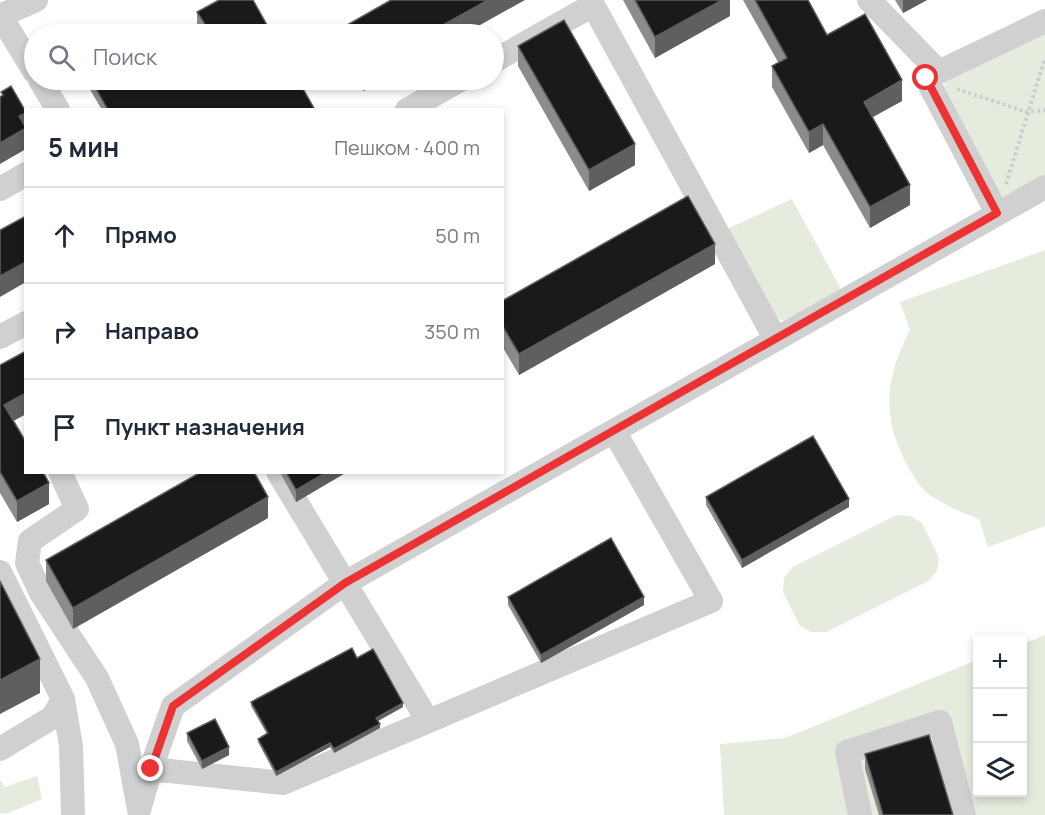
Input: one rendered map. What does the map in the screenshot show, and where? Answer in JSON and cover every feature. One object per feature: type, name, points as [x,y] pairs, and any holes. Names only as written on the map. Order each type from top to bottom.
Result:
[{"type":"lane","points":[[24,55],[0,16],[36,0]]},
{"type":"lane","points":[[869,0],[932,75],[997,213]]},
{"type":"lane","points":[[504,55],[592,3],[775,338]]},
{"type":"lane","points":[[932,75],[1045,21]]},
{"type":"lane","points":[[46,90],[57,108]]},
{"type":"lane","points":[[411,108],[442,90]]},
{"type":"lane","points":[[0,189],[24,175]]},
{"type":"lane","points":[[139,813],[151,769],[173,706],[345,583],[1045,187]]},
{"type":"lane","points":[[0,337],[24,324]]},
{"type":"lane","points":[[151,769],[283,783],[711,601],[618,438]]},
{"type":"lane","points":[[61,474],[77,509],[30,541],[27,563],[41,593],[97,678],[127,744],[139,813]]},
{"type":"lane","points":[[279,474],[428,721]]},
{"type":"lane","points":[[0,572],[63,699],[70,746],[73,815]]},
{"type":"lane","points":[[0,749],[53,717],[63,699]]},
{"type":"lane","points":[[860,815],[847,752],[940,722],[964,815]]},
{"type":"path","points":[[997,213],[1045,58]]},
{"type":"path","points":[[932,75],[1027,112],[1045,110]]},
{"type":"shaded area","points":[[1045,30],[1045,178],[1007,199],[995,194],[943,94],[945,82]]},
{"type":"shaded area","points":[[792,199],[841,289],[788,322],[776,318],[727,229]]},
{"type":"shaded area","points":[[1045,250],[1045,526],[988,547],[979,519],[932,497],[916,481],[896,440],[889,408],[890,393],[896,362],[910,330],[900,302]]},
{"type":"shaded area","points":[[897,515],[911,516],[922,523],[939,558],[937,571],[928,581],[826,632],[811,632],[800,626],[783,592],[784,578],[793,567]]},
{"type":"shaded area","points":[[1045,635],[1045,815],[724,815],[720,744],[785,738],[973,662],[973,797],[1027,797],[1027,642]]},
{"type":"shaded area","points":[[37,776],[42,799],[6,814],[0,813],[0,780],[5,787]]},
{"type":"building","points":[[219,0],[253,0],[266,24],[205,24],[197,12]]},
{"type":"building","points":[[391,0],[488,0],[445,24],[349,24]]},
{"type":"building","points":[[635,0],[722,0],[655,37]]},
{"type":"building","points":[[755,0],[808,0],[827,35],[865,14],[902,80],[864,102],[910,185],[870,207],[823,124],[809,132],[772,66],[787,58]]},
{"type":"building","points":[[564,20],[635,144],[589,170],[518,46]]},
{"type":"building","points":[[11,86],[24,109],[24,114],[19,116],[24,129],[0,143],[0,97],[3,95],[1,92]]},
{"type":"building","points":[[97,90],[304,90],[314,108],[107,108]]},
{"type":"building","points":[[688,196],[715,244],[519,354],[504,328],[504,300]]},
{"type":"building","points":[[24,217],[24,263],[0,276],[0,230]]},
{"type":"building","points":[[24,352],[24,394],[4,405],[24,439],[24,474],[44,474],[49,483],[17,501],[0,472],[0,365]]},
{"type":"building","points":[[813,436],[849,499],[742,560],[706,497]]},
{"type":"building","points":[[197,474],[255,474],[268,497],[73,608],[46,560]]},
{"type":"building","points":[[287,474],[324,474],[296,490]]},
{"type":"building","points":[[611,538],[644,597],[541,655],[508,597]]},
{"type":"building","points":[[0,581],[40,659],[0,680]]},
{"type":"building","points":[[352,648],[357,658],[373,649],[403,703],[376,718],[380,724],[334,749],[330,743],[276,772],[258,739],[268,733],[251,702]]},
{"type":"building","points":[[215,719],[229,747],[202,761],[187,733]]},
{"type":"building","points":[[929,735],[953,815],[883,815],[865,754]]},
{"type":"route","points":[[151,769],[173,706],[345,583],[997,213],[926,78]]}]
